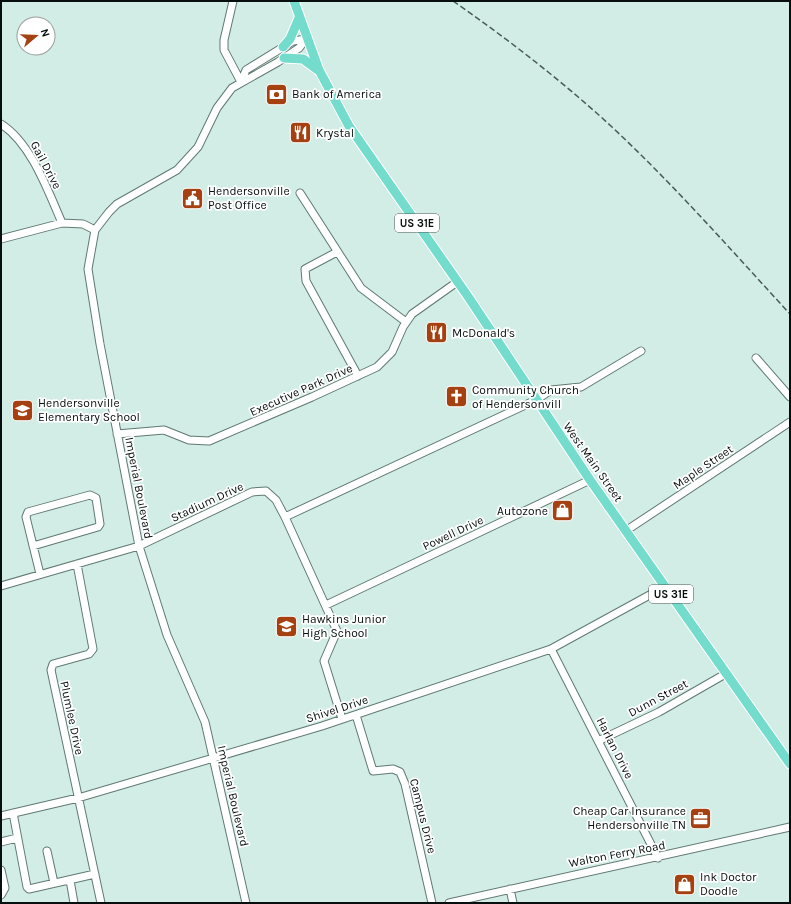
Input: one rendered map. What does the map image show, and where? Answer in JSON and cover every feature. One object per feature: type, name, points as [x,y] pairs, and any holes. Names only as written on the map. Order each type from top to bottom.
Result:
[{"type":"main road","name":"West Main Street","points":[[294,1],[306,39],[319,70],[349,126],[457,282],[590,480],[627,530],[790,764]]},
{"type":"main road","points":[[283,47],[290,39],[299,18]]},
{"type":"main road","points":[[284,58],[303,58],[319,70]]},
{"type":"street","points":[[233,1],[224,40],[224,50],[242,82]]},
{"type":"street","points":[[242,82],[246,70],[293,41],[306,39]]},
{"type":"street","points":[[1,238],[62,223],[83,224],[95,230],[117,204],[165,179],[178,170],[192,156],[207,132],[220,103],[232,88],[284,58],[299,48],[306,39]]},
{"type":"street","name":"Gail Drive","points":[[1,124],[10,130],[21,141],[46,188],[62,223]]},
{"type":"street","points":[[300,193],[337,252],[362,288],[406,322]]},
{"type":"street","name":"Imperial Boulevard","points":[[95,230],[88,269],[92,299],[139,546],[167,635],[205,722],[246,903]]},
{"type":"street","points":[[337,252],[305,269],[306,281],[358,376]]},
{"type":"street","name":"Executive Park Drive","points":[[117,434],[164,430],[189,440],[202,442],[214,440],[358,376],[377,367],[392,352],[406,322],[412,314],[457,282]]},
{"type":"street","points":[[342,719],[324,661],[337,631],[285,518],[536,400],[551,390],[581,387],[641,351]]},
{"type":"street","points":[[756,358],[790,397]]},
{"type":"street","name":"Maple Street","points":[[627,530],[790,422]]},
{"type":"street","name":"Powell Drive","points":[[326,605],[590,480]]},
{"type":"street","name":"Stadium Drive","points":[[1,586],[139,546],[252,492],[260,491],[271,494],[285,518]]},
{"type":"street","points":[[33,546],[98,527],[100,524],[96,498],[90,495],[28,512],[26,517],[33,546],[40,574]]},
{"type":"street","name":"Plumlee Drive","points":[[77,564],[93,649],[90,654],[53,664],[51,670],[101,903]]},
{"type":"street","name":"Shivel Drive","points":[[1,816],[78,798],[356,715],[551,649],[666,586]]},
{"type":"street","name":"Harlan Drive","points":[[551,649],[658,858]]},
{"type":"street","name":"Dunn Street","points":[[598,741],[658,712],[727,673]]},
{"type":"street","name":"Campus Drive","points":[[356,715],[373,771],[393,769],[400,772],[405,784],[432,903]]},
{"type":"street","points":[[12,813],[27,887],[29,889],[94,874]]},
{"type":"street","name":"Walton Ferry Road","points":[[449,903],[577,873],[658,858],[790,827]]},
{"type":"street","points":[[1,842],[18,838]]},
{"type":"street","points":[[47,851],[54,883]]},
{"type":"street","points":[[1,870],[5,888],[1,894]]},
{"type":"street","points":[[70,880],[74,903]]},
{"type":"street","points":[[510,889],[514,903]]},
{"type":"railway","points":[[453,1],[535,61],[612,127],[681,195],[790,314]]},
{"type":"place","name":"Bank of America","points":[[276,94]]},
{"type":"place","name":"Krystal","points":[[300,133]]},
{"type":"place","name":"Hendersonville Post Office","points":[[193,198]]},
{"type":"place","name":"McDonald's","points":[[437,333]]},
{"type":"place","name":"Community Church of Hendersonvill","points":[[457,397]]},
{"type":"place","name":"Hendersonville Elementary School","points":[[22,410]]},
{"type":"place","name":"Autozone","points":[[563,511]]},
{"type":"place","name":"Hawkins Junior High School","points":[[286,626]]},
{"type":"place","name":"Cheap Car Insurance Hendersonville TN","points":[[701,818]]},
{"type":"place","name":"Ink Doctor Doodle","points":[[684,884]]}]
